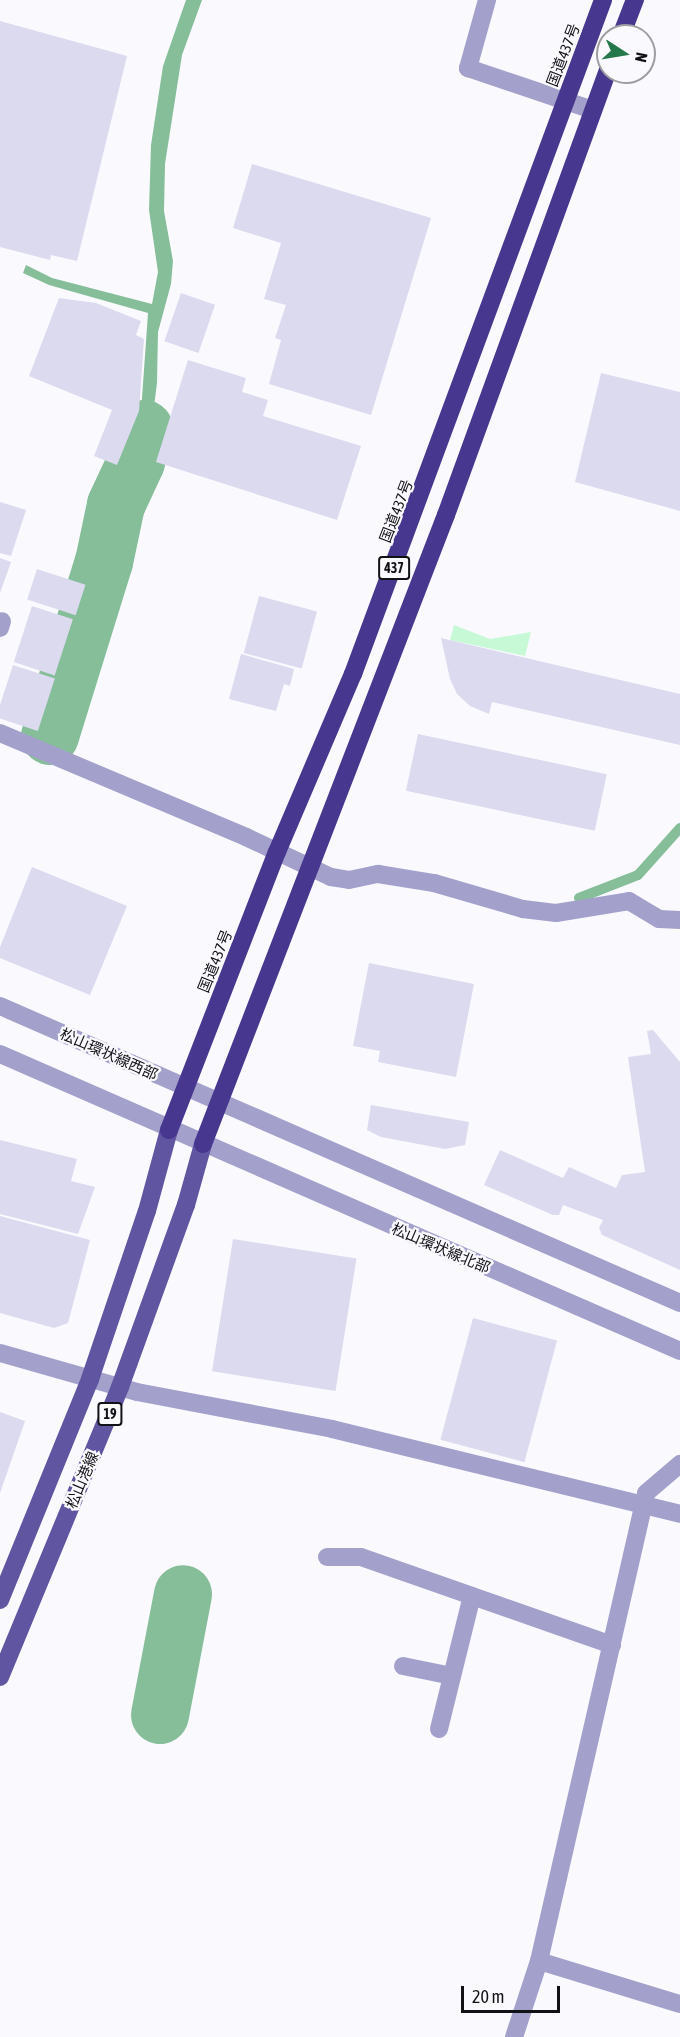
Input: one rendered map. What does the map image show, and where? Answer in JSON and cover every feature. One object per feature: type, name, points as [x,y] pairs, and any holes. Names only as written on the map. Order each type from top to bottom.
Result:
[{"type":"highway","name":"国道437号","points":[[169,1130],[277,852],[402,547],[603,0]]},
{"type":"highway","points":[[626,24],[635,0]]},
{"type":"highway","name":"437","points":[[203,1144],[446,515],[603,84]]},
{"type":"main road","name":"松山港線","points":[[0,1600],[90,1379],[147,1211],[169,1130]]},
{"type":"main road","name":"松山港線","points":[[0,1677],[120,1387],[186,1205],[203,1144]]},
{"type":"street","points":[[487,0],[468,68],[593,110]]},
{"type":"street","points":[[0,733],[277,852],[309,868],[349,880],[378,874],[434,884],[523,909],[556,913],[629,901],[659,919],[680,920]]},
{"type":"street","name":"松山環状線西部","points":[[0,1006],[218,1103]]},
{"type":"street","points":[[0,1054],[203,1144]]},
{"type":"street","points":[[218,1103],[680,1303]]},
{"type":"street","name":"松山環状線北部","points":[[203,1144],[680,1351]]},
{"type":"street","points":[[0,1353],[120,1387],[332,1429],[680,1514]]},
{"type":"street","points":[[514,2037],[539,1961],[644,1506],[651,1487],[680,1464]]},
{"type":"street","points":[[327,1557],[361,1557],[612,1645]]},
{"type":"street","points":[[439,1729],[472,1596]]},
{"type":"street","points":[[403,1665],[452,1676]]},
{"type":"street","points":[[539,1961],[680,2004]]},
{"type":"shaded area","points":[[186,0],[202,0],[182,55],[165,164],[164,211],[173,261],[171,284],[158,332],[157,383],[151,430],[143,464],[122,508],[110,502],[128,464],[141,412],[148,313],[49,285],[23,273],[26,265],[52,278],[152,304],[158,272],[149,210],[151,145],[163,66]]},
{"type":"shaded area","points":[[454,625],[490,639],[531,632],[525,656],[450,640]]},
{"type":"building","points":[[0,21],[127,56],[77,261],[51,255],[50,260],[0,247]]},
{"type":"building","points":[[252,164],[431,218],[371,415],[269,384],[281,340],[275,338],[286,305],[264,299],[281,243],[233,228]]},
{"type":"building","points":[[181,293],[215,305],[198,353],[164,341]]},
{"type":"building","points":[[59,298],[96,303],[141,321],[136,335],[144,339],[139,411],[117,465],[94,456],[112,410],[29,376]]},
{"type":"building","points":[[188,360],[246,378],[242,392],[268,400],[263,416],[361,446],[337,520],[156,462]]},
{"type":"building","points":[[601,373],[680,392],[680,511],[575,482]]},
{"type":"building","points":[[0,502],[26,510],[11,556],[0,553]]},
{"type":"building","points":[[0,558],[11,562],[0,593]]},
{"type":"building","points":[[37,569],[86,585],[76,615],[27,599]]},
{"type":"building","points":[[259,596],[317,612],[302,669],[244,653]]},
{"type":"building","points":[[32,606],[73,619],[55,675],[14,662]]},
{"type":"building","points":[[441,638],[680,694],[680,745],[492,702],[489,714],[470,706],[457,694],[450,679]]},
{"type":"building","points":[[241,654],[294,669],[290,686],[284,684],[276,711],[229,699]]},
{"type":"building","points":[[13,665],[55,679],[38,731],[0,719],[0,705]]},
{"type":"building","points":[[418,734],[607,774],[595,831],[406,791]]},
{"type":"building","points":[[32,867],[127,906],[90,995],[0,958],[0,947]]},
{"type":"building","points":[[369,963],[474,984],[456,1077],[378,1062],[380,1051],[353,1046]]},
{"type":"building","points":[[653,1030],[680,1062],[680,1270],[602,1235],[599,1228],[603,1220],[563,1205],[559,1215],[553,1215],[484,1185],[500,1150],[563,1178],[569,1167],[616,1188],[622,1175],[645,1172],[628,1057],[651,1054],[647,1031]]},
{"type":"building","points":[[371,1105],[469,1122],[465,1145],[445,1149],[381,1137],[367,1130]]},
{"type":"building","points":[[0,1140],[77,1159],[71,1181],[95,1187],[78,1234],[0,1214]]},
{"type":"building","points":[[0,1216],[90,1240],[68,1323],[54,1328],[0,1313]]},
{"type":"building","points":[[233,1239],[356,1259],[335,1391],[212,1371]]},
{"type":"building","points":[[473,1318],[557,1341],[524,1462],[440,1440]]},
{"type":"building","points":[[0,1412],[25,1421],[0,1493]]},
{"type":"waterway","points":[[50,736],[104,562],[116,505],[136,462],[144,429]]},
{"type":"waterway","points":[[579,898],[638,875],[680,828]]},
{"type":"waterway","points":[[160,1715],[183,1594]]}]
